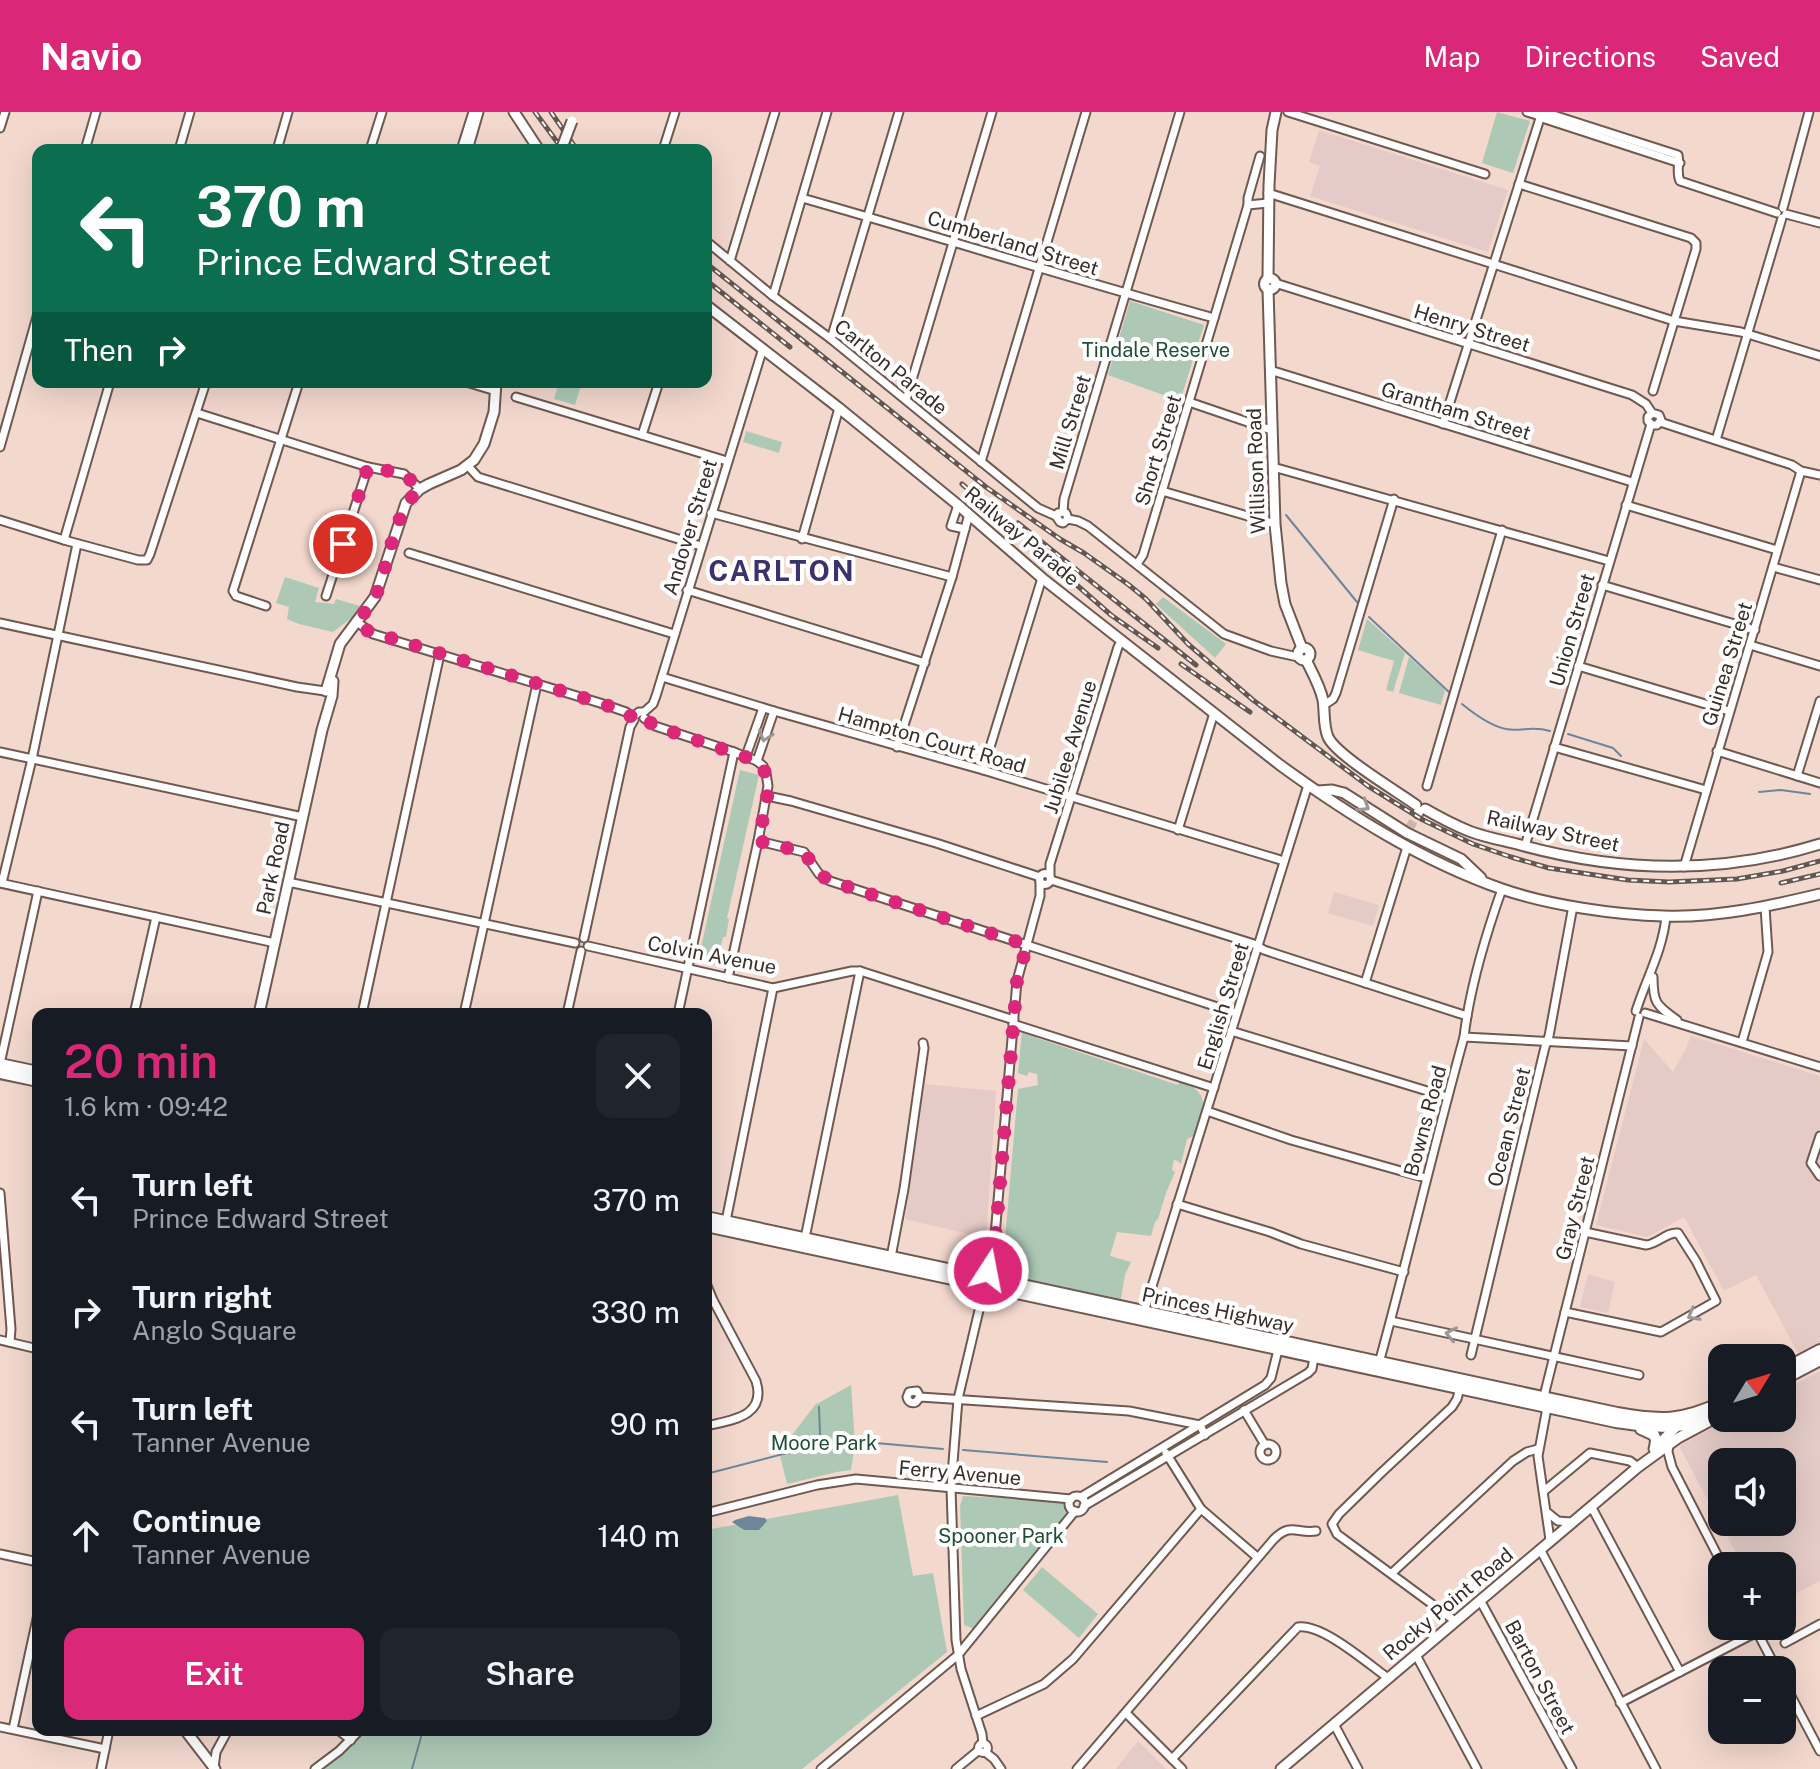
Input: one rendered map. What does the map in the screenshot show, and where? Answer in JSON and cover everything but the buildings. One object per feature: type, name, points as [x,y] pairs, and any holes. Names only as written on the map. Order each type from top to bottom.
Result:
[{"type":"highway","points":[[0,1064],[32,1071]]},
{"type":"highway","points":[[0,1073],[32,1080]]},
{"type":"highway","name":"Princes Highway","points":[[712,1218],[891,1257],[1278,1350],[1460,1388],[1651,1419],[1687,1416],[1708,1408]]},
{"type":"highway","name":"Princes Highway","points":[[712,1227],[1144,1312],[1379,1363],[1616,1422],[1675,1427],[1708,1419]]},
{"type":"highway","points":[[1796,1363],[1820,1350]]},
{"type":"highway","points":[[1796,1373],[1820,1360]]},
{"type":"highway","points":[[1616,1422],[1651,1432],[1655,1437],[1654,1453]]},
{"type":"main road","points":[[514,112],[535,144]]},
{"type":"main road","name":"Willison Road","points":[[1276,112],[1268,198],[1275,524],[1285,604],[1302,655]]},
{"type":"main road","points":[[563,144],[574,117]]},
{"type":"main road","name":"Railway Parade","points":[[712,310],[839,408],[1042,578],[1214,713],[1308,785],[1407,847],[1502,889],[1573,906],[1666,916],[1765,907],[1820,894]]},
{"type":"main road","points":[[420,489],[468,466],[484,444],[494,412],[496,388]]},
{"type":"main road","name":"Park Road","points":[[260,1008],[340,644],[371,604],[406,503],[420,489]]},
{"type":"main road","name":"Railway Street","points":[[1302,655],[1316,681],[1324,705],[1326,732],[1334,746],[1419,810],[1470,831],[1597,862],[1643,866],[1684,867],[1763,859],[1820,844]]},
{"type":"main road","name":"Railway Parade","points":[[1318,791],[1344,793],[1464,861],[1484,881]]},
{"type":"main road","points":[[1456,856],[1462,864],[1459,872]]},
{"type":"main road","name":"Rocky Point Road","points":[[1281,1769],[1638,1467],[1687,1416]]},
{"type":"main road","name":"Rocky Point Road","points":[[1654,1453],[1708,1421]]},
{"type":"main road","points":[[183,1736],[208,1769]]},
{"type":"main road","points":[[190,1736],[215,1769]]},
{"type":"street","points":[[0,128],[5,112]]},
{"type":"street","points":[[87,144],[96,112]]},
{"type":"street","points":[[181,144],[190,112]]},
{"type":"street","points":[[279,144],[288,112]]},
{"type":"street","points":[[372,144],[382,112]]},
{"type":"street","points":[[463,144],[473,112]]},
{"type":"street","points":[[470,144],[479,112]]},
{"type":"street","points":[[665,144],[675,112]]},
{"type":"street","points":[[730,261],[775,112]]},
{"type":"street","points":[[773,296],[827,112]]},
{"type":"street","points":[[831,339],[899,112]]},
{"type":"street","points":[[906,400],[992,112]]},
{"type":"street","points":[[981,462],[1086,112]]},
{"type":"street","name":"Mill Street","points":[[1062,516],[1064,499],[1180,112]]},
{"type":"street","points":[[1288,112],[1485,174]]},
{"type":"street","points":[[1527,112],[1541,114],[1545,119],[1680,163],[1680,181],[1820,223]]},
{"type":"street","points":[[1716,440],[1809,112]]},
{"type":"street","points":[[1443,424],[1541,114]]},
{"type":"street","name":"Short Street","points":[[1137,564],[1143,555],[1260,156]]},
{"type":"street","points":[[1519,184],[1691,238],[1696,243],[1653,391]]},
{"type":"street","name":"Cumberland Street","points":[[802,198],[1214,318]]},
{"type":"street","points":[[1248,205],[1268,198],[1674,321],[1746,334],[1820,356]]},
{"type":"street","name":"Carlton Parade","points":[[712,246],[1038,508],[1088,526],[1224,634],[1271,651],[1302,655]]},
{"type":"street","name":"Henry Street","points":[[1270,283],[1632,395],[1646,404],[1652,413]]},
{"type":"street","points":[[0,447],[32,334]]},
{"type":"street","name":"Andover Street","points":[[644,715],[653,704],[662,677],[763,348]]},
{"type":"street","name":"Grantham Street","points":[[1270,370],[1632,482]]},
{"type":"street","points":[[64,540],[108,388]]},
{"type":"street","points":[[0,520],[77,544],[147,560],[204,388]]},
{"type":"street","points":[[266,606],[236,596],[233,591],[297,388]]},
{"type":"street","points":[[642,435],[657,388]]},
{"type":"street","points":[[516,397],[727,461]]},
{"type":"street","points":[[1189,402],[1271,430]]},
{"type":"street","points":[[802,539],[839,408]]},
{"type":"street","points":[[197,413],[368,467],[404,474],[420,489]]},
{"type":"street","points":[[1660,422],[1659,415],[1652,413],[1648,419],[1651,424],[1660,422],[1820,475]]},
{"type":"street","name":"Union Street","points":[[1525,846],[1651,424]]},
{"type":"street","points":[[468,466],[478,477],[701,546]]},
{"type":"street","points":[[326,596],[368,467]]},
{"type":"street","points":[[1273,467],[1609,561]]},
{"type":"street","name":"Guinea Street","points":[[1684,867],[1801,471]]},
{"type":"street","points":[[1162,491],[1275,524]]},
{"type":"street","points":[[1324,705],[1336,693],[1394,499]]},
{"type":"street","points":[[958,505],[951,526],[965,529]]},
{"type":"street","points":[[1626,505],[1777,550]]},
{"type":"street","points":[[711,513],[952,577]]},
{"type":"street","points":[[897,747],[969,514]]},
{"type":"street","points":[[1427,786],[1502,530]]},
{"type":"street","points":[[77,544],[32,759],[1,883],[275,943]]},
{"type":"street","points":[[409,553],[674,634]]},
{"type":"street","points":[[1773,567],[1820,580]]},
{"type":"street","points":[[983,770],[1042,578]]},
{"type":"street","points":[[1602,585],[1755,630]]},
{"type":"street","points":[[687,590],[925,663]]},
{"type":"street","points":[[357,622],[373,634],[600,703],[626,712],[634,719]]},
{"type":"street","points":[[0,623],[327,695]]},
{"type":"street","name":"Jubilee Avenue","points":[[1045,879],[1122,640]]},
{"type":"street","points":[[1750,645],[1820,666]]},
{"type":"street","points":[[363,1008],[440,654]]},
{"type":"street","points":[[1578,666],[1729,711]]},
{"type":"street","name":"Hampton Court Road","points":[[662,677],[1284,861]]},
{"type":"street","points":[[465,1008],[537,684]]},
{"type":"street","points":[[1797,776],[1820,701]]},
{"type":"street","points":[[746,756],[763,708]]},
{"type":"street","points":[[757,761],[774,711]]},
{"type":"street","points":[[568,1008],[630,727],[639,712],[655,726],[757,761],[766,773],[767,796],[728,978]]},
{"type":"street","points":[[1178,830],[1214,713]]},
{"type":"street","points":[[1554,747],[1706,790]]},
{"type":"street","points":[[1717,751],[1820,783]]},
{"type":"street","points":[[0,752],[303,817]]},
{"type":"street","points":[[679,1008],[734,752]]},
{"type":"street","name":"English Street","points":[[1144,1312],[1308,785]]},
{"type":"street","points":[[767,796],[936,843],[1467,1016]]},
{"type":"street","points":[[758,841],[804,852],[819,874],[830,881],[1236,1013]]},
{"type":"street","points":[[1365,983],[1407,847]]},
{"type":"street","points":[[956,1769],[982,1749],[983,1736],[958,1655],[956,1630],[951,1488],[958,1399],[996,1231],[1017,981],[1045,879]]},
{"type":"street","points":[[288,882],[575,943],[579,938],[584,945]]},
{"type":"street","name":"Bowns Road","points":[[1379,1363],[1464,1037],[1482,948],[1502,889]]},
{"type":"street","points":[[0,1064],[38,891]]},
{"type":"street","name":"Ocean Street","points":[[1471,1355],[1547,1041],[1573,906]]},
{"type":"street","points":[[1742,1042],[1768,952],[1765,907]]},
{"type":"street","name":"Gray Street","points":[[1550,1540],[1538,1449],[1545,1392],[1666,916]]},
{"type":"street","points":[[135,1008],[156,917]]},
{"type":"street","name":"Colvin Avenue","points":[[584,945],[773,988],[860,971],[1214,1088]]},
{"type":"street","name":"Gray Street","points":[[1641,1012],[1656,960]]},
{"type":"street","points":[[805,1238],[860,971]]},
{"type":"street","points":[[1653,977],[1655,1002],[1683,1024]]},
{"type":"street","points":[[726,1221],[773,988]]},
{"type":"street","points":[[1641,1012],[1820,1067]]},
{"type":"street","points":[[1231,1031],[1447,1097]]},
{"type":"street","points":[[1464,1037],[1632,1046]]},
{"type":"street","points":[[891,1257],[904,1189],[923,1043]]},
{"type":"street","points":[[1207,1111],[1291,1140],[1426,1178]]},
{"type":"street","points":[[1820,1136],[1811,1163],[1820,1176]]},
{"type":"street","points":[[0,1193],[10,1342]]},
{"type":"street","points":[[1177,1204],[1301,1244],[1404,1272]]},
{"type":"street","points":[[1565,1312],[1661,1332],[1714,1303],[1716,1298],[1682,1236],[1674,1233],[1646,1245],[1585,1232]]},
{"type":"street","points":[[712,1295],[758,1388],[755,1406],[744,1416],[712,1424]]},
{"type":"street","points":[[1391,1321],[1639,1375]]},
{"type":"street","points":[[0,1340],[32,1348]]},
{"type":"street","points":[[1075,1511],[1070,1506],[1074,1497],[1081,1497],[1269,1382],[1278,1350]]},
{"type":"street","points":[[821,1769],[958,1655],[1075,1511],[1308,1373],[1314,1357]]},
{"type":"street","points":[[1455,1621],[1337,1534],[1333,1521],[1452,1407],[1460,1388]]},
{"type":"street","points":[[920,1397],[1129,1411],[1200,1425]]},
{"type":"street","points":[[1238,1401],[1265,1445]]},
{"type":"street","points":[[1172,1420],[1172,1441]]},
{"type":"street","points":[[1200,1425],[1205,1435]]},
{"type":"street","points":[[1669,1444],[1672,1467],[1716,1552]]},
{"type":"street","points":[[1163,1447],[1201,1509],[1257,1557]]},
{"type":"street","points":[[1392,1573],[1513,1461],[1538,1449]]},
{"type":"street","points":[[1544,1491],[1590,1453],[1630,1461],[1638,1467]]},
{"type":"street","points":[[1654,1453],[1672,1467]]},
{"type":"street","points":[[1122,1471],[1128,1481]]},
{"type":"street","name":"Ferry Avenue","points":[[712,1512],[839,1480],[1071,1499]]},
{"type":"street","points":[[1081,1497],[1084,1506]]},
{"type":"street","points":[[1591,1506],[1680,1672]]},
{"type":"street","points":[[976,1716],[1044,1684],[1073,1659],[1201,1509]]},
{"type":"street","points":[[1547,1511],[1558,1521],[1571,1522]]},
{"type":"street","points":[[1077,1769],[1281,1532],[1290,1528],[1316,1531]]},
{"type":"street","points":[[1540,1549],[1656,1769]]},
{"type":"street","points":[[0,1554],[32,1561]]},
{"type":"street","name":"Barton Street","points":[[1480,1600],[1572,1769]]},
{"type":"street","points":[[1785,1643],[1820,1624]]},
{"type":"street","points":[[1172,1759],[1298,1627],[1305,1626],[1338,1641],[1388,1678]]},
{"type":"street","points":[[956,1630],[965,1635],[976,1633]]},
{"type":"street","points":[[1620,1703],[1737,1640]]},
{"type":"street","points":[[13,1729],[32,1642]]},
{"type":"street","points":[[1416,1655],[1477,1769]]},
{"type":"street","points":[[1796,1706],[1820,1751]]},
{"type":"street","points":[[1126,1713],[1182,1769]]},
{"type":"street","points":[[1334,1724],[1358,1769]]},
{"type":"street","points":[[0,1727],[32,1733]]},
{"type":"street","points":[[45,1736],[105,1749]]},
{"type":"street","points":[[101,1769],[108,1736]]},
{"type":"street","points":[[215,1769],[216,1752],[225,1736]]},
{"type":"street","points":[[346,1736],[351,1740]]},
{"type":"street","points":[[315,1769],[355,1736]]},
{"type":"street","points":[[982,1749],[992,1756],[1001,1769]]},
{"type":"street","points":[[204,1755],[210,1756],[216,1752]]},
{"type":"shaded area","points":[[1319,130],[1508,190],[1488,252],[1310,196],[1320,166],[1309,162]]},
{"type":"shaded area","points":[[1334,892],[1379,905],[1373,926],[1328,913]]},
{"type":"shaded area","points":[[1691,1036],[1820,1076],[1820,1342],[1798,1353],[1796,1344],[1793,1344],[1756,1275],[1724,1291],[1684,1217],[1647,1237],[1596,1225],[1644,1039],[1673,1072]]},
{"type":"shaded area","points":[[925,1084],[996,1091],[986,1238],[905,1219]]},
{"type":"shaded area","points":[[1588,1274],[1615,1282],[1608,1313],[1580,1307]]},
{"type":"shaded area","points":[[1820,1371],[1820,1581],[1796,1594],[1796,1552],[1736,1552],[1727,1536],[1796,1536],[1796,1448],[1708,1448],[1708,1500],[1679,1446],[1708,1430],[1796,1432],[1796,1384]]},
{"type":"shaded area","points":[[1138,1741],[1166,1769],[1116,1769]]},
{"type":"green space","points":[[1497,112],[1530,121],[1513,173],[1482,163]]},
{"type":"green space","name":"Tindale Reserve","points":[[1130,301],[1204,325],[1180,401],[1108,375]]},
{"type":"green space","points":[[557,388],[580,388],[575,405],[554,399]]},
{"type":"green space","points":[[746,431],[782,442],[779,453],[743,442]]},
{"type":"green space","points":[[285,577],[319,588],[315,602],[334,604],[336,599],[360,606],[354,616],[333,632],[299,624],[287,619],[289,607],[276,603]]},
{"type":"green space","points":[[1163,597],[1226,644],[1215,658],[1156,604]]},
{"type":"green space","points":[[1367,619],[1405,653],[1393,692],[1386,690],[1394,661],[1358,650]]},
{"type":"green space","points":[[1409,657],[1445,690],[1441,705],[1399,693]]},
{"type":"green space","points":[[740,770],[759,775],[727,918],[726,937],[723,937],[717,965],[698,961]]},
{"type":"green space","points":[[1022,1031],[1035,1033],[1037,1038],[1178,1085],[1180,1080],[1201,1096],[1203,1110],[1198,1126],[1194,1136],[1187,1139],[1181,1164],[1174,1160],[1172,1170],[1175,1172],[1151,1236],[1117,1232],[1110,1256],[1131,1262],[1125,1275],[1121,1299],[1002,1274],[1018,1089],[1038,1085],[1037,1074],[1029,1072],[1027,1076],[1018,1073]]},
{"type":"green space","name":"Moore Park","points":[[851,1385],[855,1443],[851,1470],[787,1484],[779,1452],[815,1405]]},
{"type":"green space","points":[[898,1495],[913,1576],[933,1573],[947,1652],[802,1769],[315,1769],[350,1736],[712,1736],[712,1529]]},
{"type":"green space","name":"Spooner Park","points":[[963,1496],[1059,1501],[1068,1510],[1067,1517],[974,1629],[964,1625],[960,1506]]},
{"type":"green space","points":[[1042,1567],[1098,1614],[1079,1638],[1023,1590]]},
{"type":"water","points":[[749,1516],[767,1521],[759,1530],[744,1530],[732,1522]]},
{"type":"waterway","points":[[1286,515],[1357,602]]},
{"type":"waterway","points":[[1369,617],[1450,693]]},
{"type":"waterway","points":[[1462,704],[1482,719],[1500,727],[1550,731]]},
{"type":"waterway","points":[[1568,734],[1613,748],[1621,756]]},
{"type":"waterway","points":[[1759,792],[1781,790],[1810,794]]},
{"type":"waterway","points":[[811,1446],[820,1434],[819,1407]]},
{"type":"waterway","points":[[712,1472],[822,1444],[876,1443],[943,1449]]},
{"type":"waterway","points":[[963,1450],[1107,1462]]},
{"type":"waterway","points":[[412,1769],[421,1736]]},
{"type":"tunnel","points":[[1409,829],[1418,813]]},
{"type":"railway","points":[[535,112],[559,144]]},
{"type":"railway","points":[[551,112],[573,144]]},
{"type":"railway","points":[[712,268],[986,487],[1129,585],[1188,644],[1253,700],[1368,786],[1423,820],[1473,844],[1511,857],[1549,868],[1628,880],[1737,879],[1820,861]]},
{"type":"railway","points":[[712,285],[790,347]]},
{"type":"railway","points":[[962,484],[1022,536]]},
{"type":"railway","points":[[1018,523],[1196,665]]},
{"type":"railway","points":[[1055,566],[1111,615],[1158,648]]},
{"type":"railway","points":[[1181,664],[1250,712]]},
{"type":"railway","points":[[1781,883],[1820,874]]},
{"type":"district","name":"CARLTON","points":[[782,570]]},
{"type":"route","points":[[343,544],[368,467],[408,476],[420,489],[406,503],[378,589],[357,622],[368,631],[600,703],[626,712],[637,722],[644,718],[655,726],[757,761],[763,766],[768,779],[758,841],[804,852],[824,879],[1027,945],[1017,981],[996,1231],[988,1271]]}]
